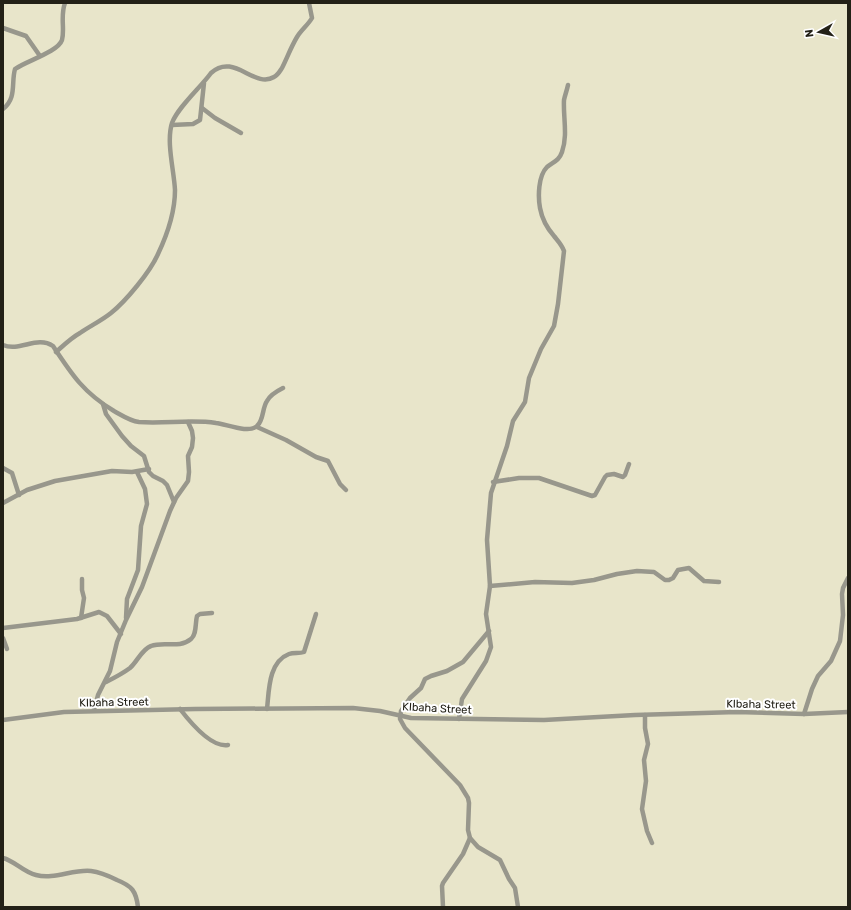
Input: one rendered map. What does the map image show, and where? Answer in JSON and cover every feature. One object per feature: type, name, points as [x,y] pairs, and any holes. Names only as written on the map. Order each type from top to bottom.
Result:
[{"type":"street","points":[[3,109],[12,98],[15,69],[26,62],[54,50],[59,46],[62,40],[62,16],[65,3]]},
{"type":"street","points":[[56,352],[79,333],[110,314],[126,299],[158,255],[169,226],[175,192],[170,140],[172,125],[182,108],[211,73],[215,69],[222,66],[232,66],[259,78],[270,79],[274,77],[280,72],[297,38],[312,18],[310,3]]},
{"type":"street","points":[[3,28],[26,36],[40,56]]},
{"type":"street","points":[[172,125],[180,126],[193,124],[200,120],[204,83]]},
{"type":"street","points":[[459,719],[462,699],[484,665],[491,651],[486,614],[490,586],[487,553],[487,525],[493,482],[507,446],[513,421],[525,402],[529,378],[541,349],[554,326],[556,317],[564,251],[562,245],[549,230],[543,220],[539,191],[540,180],[544,170],[558,159],[562,152],[564,140],[564,102],[568,85]]},
{"type":"street","points":[[202,108],[215,118],[241,133]]},
{"type":"street","points":[[3,345],[11,348],[40,342],[48,343],[53,346],[80,385],[103,404],[125,418],[135,422],[150,423],[204,421],[244,429],[253,429],[260,423],[266,401],[283,388]]},
{"type":"street","points":[[103,404],[106,414],[122,436],[131,446],[144,456],[148,469],[153,476],[163,481],[167,485],[174,502]]},
{"type":"street","points":[[94,710],[98,695],[110,671],[116,647],[126,620],[142,587],[174,502],[184,487],[188,476],[188,456],[192,447],[193,438],[188,422]]},
{"type":"street","points":[[257,427],[286,440],[316,457],[328,461],[340,484],[346,490]]},
{"type":"street","points":[[493,482],[512,479],[539,478],[592,496],[596,495],[605,477],[610,474],[623,477],[629,464]]},
{"type":"street","points":[[3,468],[12,473],[19,494]]},
{"type":"street","points":[[3,503],[34,487],[55,480],[112,471],[138,472],[148,469]]},
{"type":"street","points":[[126,620],[128,600],[138,570],[141,526],[147,504],[145,489],[138,472]]},
{"type":"street","points":[[490,586],[535,582],[572,582],[594,580],[617,574],[638,571],[654,572],[665,580],[669,580],[673,578],[678,570],[689,568],[704,581],[719,582]]},
{"type":"street","points":[[804,714],[818,676],[831,661],[840,641],[843,614],[842,594],[848,578]]},
{"type":"street","points":[[81,618],[84,598],[82,579]]},
{"type":"street","points":[[3,628],[39,625],[81,618],[96,613],[107,616],[121,634]]},
{"type":"street","points":[[105,683],[121,675],[130,668],[146,649],[151,646],[164,644],[173,645],[190,640],[194,635],[197,616],[200,614],[212,613]]},
{"type":"street","points":[[267,709],[274,667],[285,656],[291,653],[304,652],[316,614]]},
{"type":"street","points":[[489,631],[463,662],[447,671],[427,678],[421,688],[404,705],[400,716],[401,722],[405,728],[465,792],[469,803],[468,830],[470,838],[478,847],[500,860],[515,888],[518,907]]},
{"type":"street","points":[[3,638],[7,649]]},
{"type":"street","name":"KIbaha Street","points":[[3,720],[50,713],[94,710],[180,709],[353,708],[380,711],[400,716],[423,719],[544,720],[737,712],[804,714],[848,712]]},
{"type":"street","points":[[180,709],[192,724],[206,736],[221,746],[228,745]]},
{"type":"street","points":[[645,715],[645,728],[648,744],[644,760],[646,781],[642,804],[644,821],[652,843]]},
{"type":"street","points":[[443,907],[443,883],[463,854],[470,838]]},
{"type":"street","points":[[3,858],[10,860],[35,875],[52,875],[86,871],[107,875],[123,882],[133,890],[137,898],[138,907]]}]
